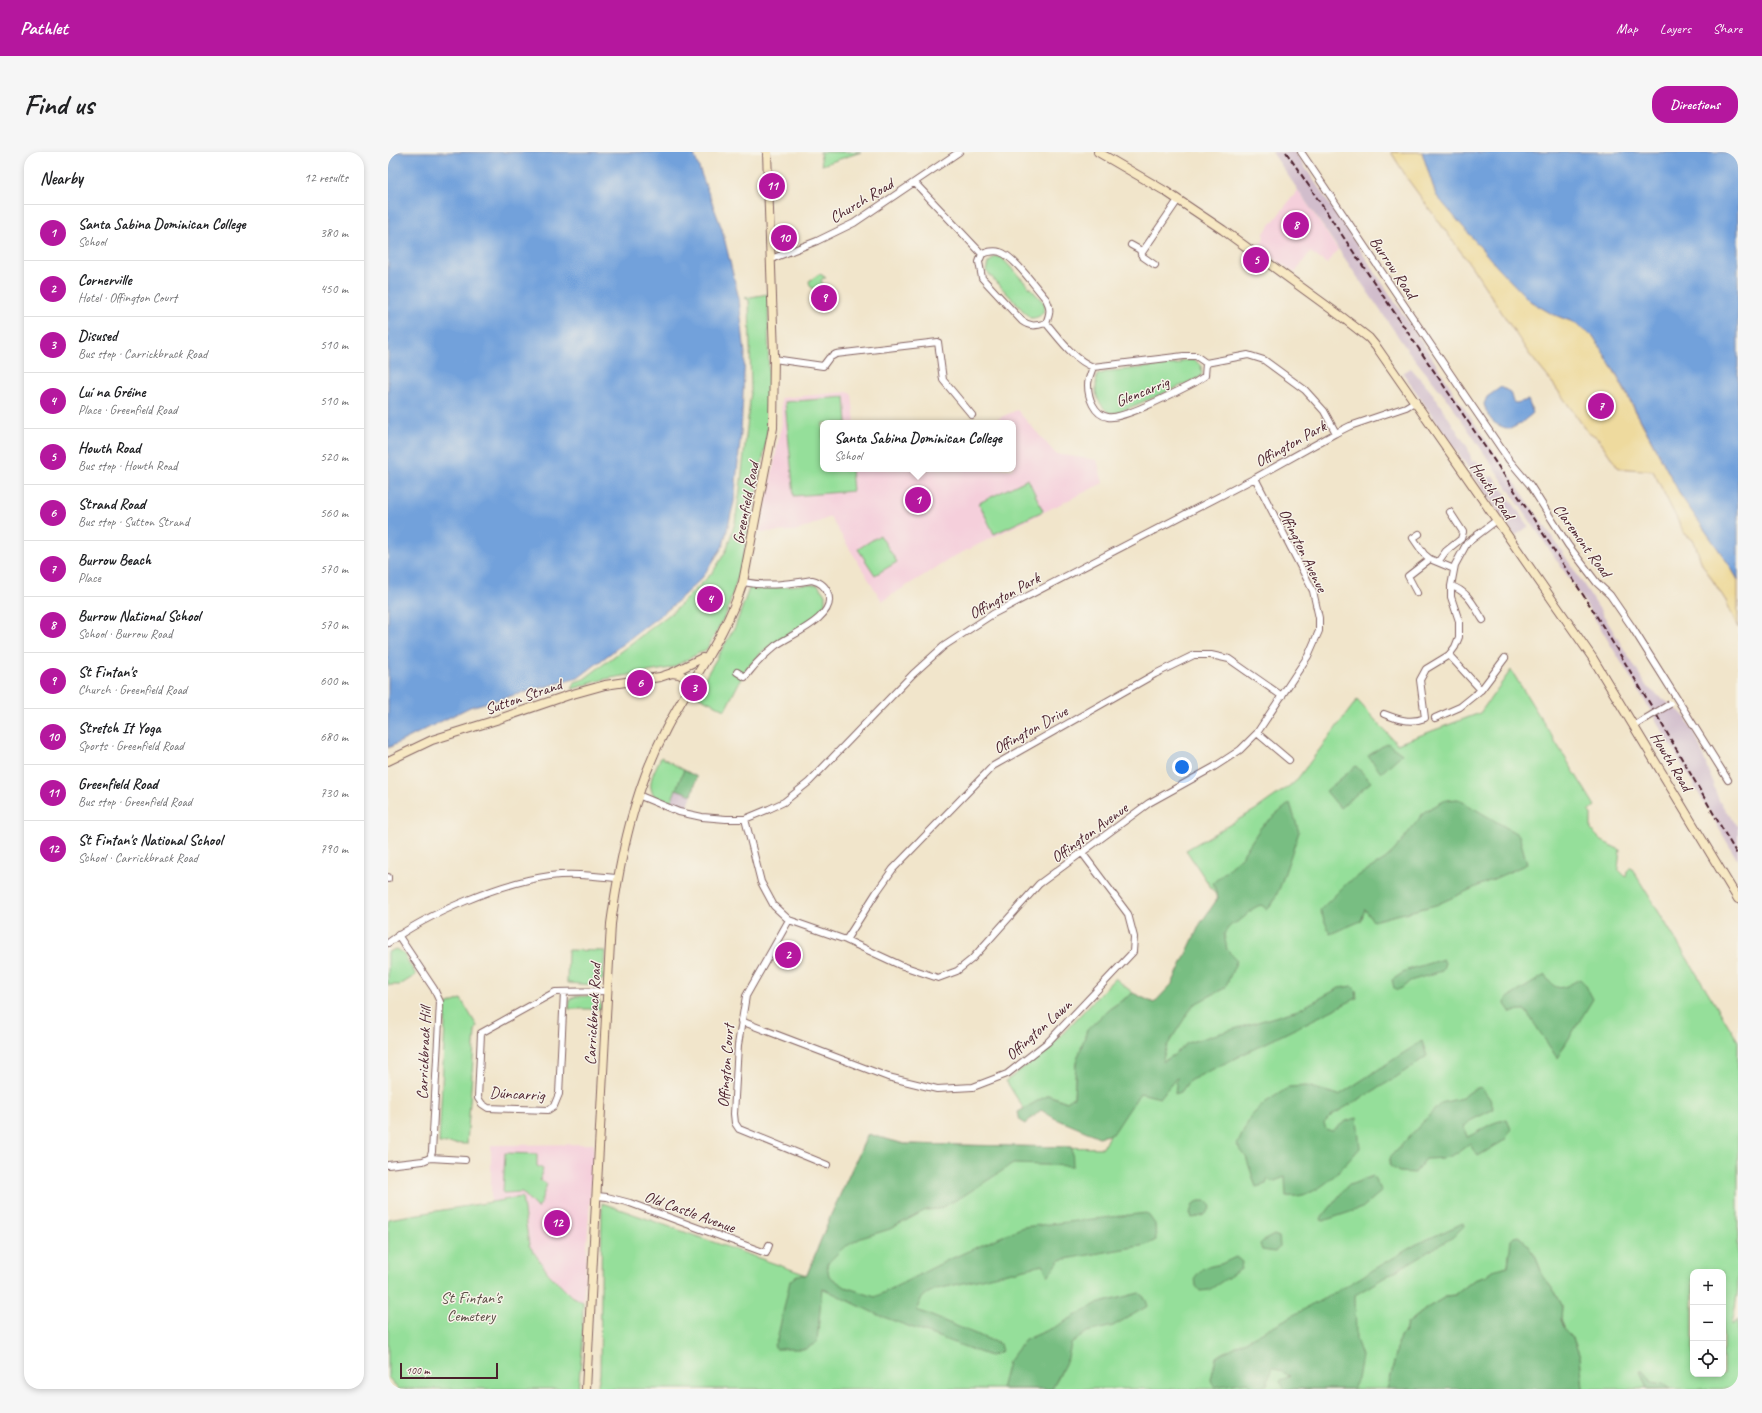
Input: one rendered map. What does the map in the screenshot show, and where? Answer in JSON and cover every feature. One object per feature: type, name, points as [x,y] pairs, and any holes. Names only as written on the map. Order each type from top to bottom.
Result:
[{"type":"main road","name":"Greenfield Road","points":[[707,659],[731,615],[743,582],[773,428],[774,359],[767,152]]},
{"type":"main road","name":"Howth Road","points":[[1098,152],[1178,200],[1304,288],[1369,338],[1389,363],[1592,657],[1738,899]]},
{"type":"main road","name":"Sutton Strand","points":[[388,761],[432,740],[569,695],[605,685],[660,677],[672,673],[702,658],[707,659]]},
{"type":"main road","name":"Carrickbrack Road","points":[[586,1389],[611,924],[617,878],[626,835],[638,794],[665,730],[707,659]]},
{"type":"main road","points":[[672,673],[679,674],[693,682]]},
{"type":"street","name":"Church Road","points":[[771,259],[854,223],[959,152]]},
{"type":"street","name":"Burrow Road","points":[[1301,152],[1466,397]]},
{"type":"street","points":[[915,183],[982,254]]},
{"type":"street","points":[[1141,254],[1178,200]]},
{"type":"street","points":[[1131,245],[1140,250],[1142,256],[1155,265]]},
{"type":"street","points":[[990,251],[1000,252],[1010,258],[1050,306],[1046,323],[1038,326],[1028,326],[982,278],[979,262],[982,254],[990,251]]},
{"type":"street","points":[[1046,323],[1072,352],[1084,363],[1093,367]]},
{"type":"street","points":[[774,359],[823,366],[831,356],[838,353],[938,342],[943,380],[972,415]]},
{"type":"street","points":[[1206,363],[1248,355],[1264,360],[1305,390],[1324,411],[1336,433]]},
{"type":"street","name":"Glencarrig","points":[[1184,356],[1196,356],[1206,363],[1205,376],[1194,383],[1122,415],[1107,417],[1097,411],[1090,399],[1088,384],[1093,367],[1184,356]]},
{"type":"street","name":"Claremont Road","points":[[1466,397],[1509,460],[1530,486],[1568,545],[1598,583],[1610,595],[1632,627],[1676,700],[1728,780]]},
{"type":"street","name":"Offington Park","points":[[638,794],[679,812],[702,817],[726,819],[745,819],[784,802],[809,782],[913,674],[944,646],[994,614],[1255,478],[1336,433],[1350,426],[1406,407],[1416,402]]},
{"type":"street","name":"Offington Avenue","points":[[745,819],[760,882],[774,906],[789,920],[846,940],[900,965],[938,978],[956,971],[972,959],[1039,884],[1083,854],[1149,804],[1214,767],[1240,750],[1257,733],[1308,656],[1319,631],[1319,618],[1313,591],[1255,478]]},
{"type":"street","points":[[1438,562],[1446,551],[1461,539],[1463,532],[1450,512]]},
{"type":"street","points":[[1384,714],[1401,721],[1425,718],[1420,680],[1426,668],[1449,656],[1460,637],[1459,621],[1451,597],[1451,586],[1455,565],[1468,543],[1497,520]]},
{"type":"street","points":[[1418,534],[1413,538],[1424,554],[1430,559],[1454,569]]},
{"type":"street","points":[[1417,593],[1408,576],[1430,559]]},
{"type":"street","points":[[737,672],[745,677],[758,660],[822,616],[829,605],[830,599],[824,586],[812,580],[776,585],[761,585],[743,582]]},
{"type":"street","points":[[1451,586],[1459,589],[1468,596],[1483,620]]},
{"type":"street","name":"Offington Drive","points":[[846,940],[893,869],[993,766],[1155,674],[1194,655],[1211,655],[1229,659],[1282,696]]},
{"type":"street","points":[[1449,656],[1481,690]]},
{"type":"street","points":[[1435,718],[1460,707],[1481,690],[1505,658]]},
{"type":"street","points":[[1634,726],[1676,700]]},
{"type":"street","points":[[1257,733],[1289,760]]},
{"type":"street","name":"Offington Lawn","points":[[741,1021],[888,1077],[937,1089],[973,1087],[1007,1074],[1048,1042],[1133,952],[1134,937],[1128,914],[1083,854]]},
{"type":"street","points":[[388,942],[398,935],[449,908],[526,880],[556,875],[617,878]]},
{"type":"street","name":"Offington Court","points":[[789,920],[746,996],[741,1021],[734,1114],[735,1123],[739,1129],[827,1164]]},
{"type":"street","name":"Carrickbrack Hill","points":[[398,935],[434,989],[440,1002],[432,1152],[430,1158]]},
{"type":"street","name":"Dúncarrig","points":[[564,992],[559,1094],[554,1106],[548,1110],[488,1108],[482,1104],[478,1098],[481,1033],[555,992],[608,991]]},
{"type":"street","points":[[388,1166],[424,1161],[430,1158],[466,1160]]},
{"type":"street","name":"Old Castle Avenue","points":[[597,1196],[630,1203],[766,1253],[769,1245]]},
{"type":"shaded area","points":[[1272,152],[1295,152],[1456,396],[1559,547],[1604,616],[1647,687],[1683,714],[1696,736],[1719,801],[1738,827],[1738,861],[1643,698],[1579,593],[1450,403],[1406,348]]},
{"type":"shaded area","points":[[1298,190],[1338,250],[1327,264],[1310,252],[1295,273],[1258,248],[1263,241],[1264,233]]},
{"type":"shaded area","points":[[1411,368],[1433,394],[1468,448],[1472,462],[1476,460],[1488,478],[1493,476],[1529,526],[1515,536],[1403,373]]},
{"type":"shaded area","points":[[848,392],[852,395],[855,420],[820,420],[820,472],[1016,472],[1016,420],[995,420],[1017,410],[1056,454],[1097,460],[1103,483],[955,556],[882,601],[830,517],[797,531],[760,532],[782,423],[781,398]]},
{"type":"shaded area","points":[[676,789],[692,795],[686,810],[670,804]]},
{"type":"shaded area","points":[[594,1144],[583,1302],[570,1295],[548,1273],[529,1245],[522,1198],[491,1202],[491,1145]]},
{"type":"green space","points":[[820,152],[861,152],[822,165]]},
{"type":"green space","points":[[995,257],[1001,257],[1045,304],[1041,315],[1036,318],[1030,318],[986,271],[988,263]]},
{"type":"green space","points":[[819,274],[826,278],[823,278],[821,281],[824,285],[813,289],[810,286],[809,281]]},
{"type":"green space","points":[[768,294],[769,396],[767,437],[751,523],[741,566],[727,612],[707,649],[671,668],[605,679],[572,689],[575,682],[584,679],[674,611],[713,572],[726,551],[735,523],[751,391],[749,300],[745,298]]},
{"type":"green space","points":[[1191,360],[1197,362],[1201,366],[1202,374],[1199,378],[1117,413],[1109,413],[1101,404],[1097,396],[1097,375],[1110,371],[1180,364],[1180,361]]},
{"type":"green space","points":[[845,397],[847,420],[820,420],[820,472],[851,472],[853,491],[794,496],[785,402]]},
{"type":"green space","points":[[1028,479],[1043,511],[994,534],[979,503]]},
{"type":"green space","points":[[880,535],[897,562],[875,575],[858,549]]},
{"type":"green space","points":[[805,584],[818,585],[825,595],[825,605],[816,616],[764,650],[746,669],[725,710],[695,695],[735,627],[750,586],[773,588]]},
{"type":"green space","points":[[1511,670],[1595,806],[1588,811],[1591,814],[1591,830],[1602,841],[1620,850],[1618,869],[1626,877],[1627,871],[1631,867],[1738,1041],[1738,1290],[1732,1325],[1738,1320],[1738,1389],[1583,1389],[1580,1357],[1573,1338],[1565,1330],[1561,1320],[1562,1305],[1555,1292],[1543,1277],[1536,1257],[1529,1249],[1509,1254],[1508,1266],[1492,1270],[1487,1276],[1474,1280],[1455,1295],[1447,1296],[1427,1308],[1407,1324],[1405,1332],[1400,1336],[1387,1389],[597,1389],[600,1374],[602,1203],[807,1275],[830,1217],[868,1134],[904,1144],[1103,1148],[1218,898],[1186,850],[1255,810],[1295,782],[1357,700],[1397,744],[1480,713]]},
{"type":"green space","points":[[1387,743],[1402,754],[1381,773],[1368,756]]},
{"type":"green space","points":[[661,757],[684,770],[670,804],[659,800],[651,790],[653,773]]},
{"type":"green space","points":[[1356,766],[1371,782],[1340,808],[1326,791]]},
{"type":"green space","points":[[684,770],[697,777],[692,795],[676,789]]},
{"type":"green space","points":[[1458,799],[1519,835],[1527,864],[1436,905],[1373,921],[1365,909],[1361,921],[1330,934],[1320,910],[1347,883],[1385,859],[1394,851],[1425,811],[1446,800]]},
{"type":"green space","points":[[1290,803],[1299,832],[1273,903],[1267,909],[1261,905],[1255,908],[1243,918],[1231,925],[1224,934],[1227,950],[1237,960],[1225,988],[1193,1005],[1167,1046],[1162,1062],[1174,1055],[1187,1043],[1298,1010],[1339,988],[1352,986],[1356,990],[1357,998],[1189,1081],[1181,1092],[1175,1094],[1177,1077],[1160,1098],[1140,1093],[1113,1134],[1099,1137],[1054,1118],[1041,1110],[1025,1124],[1020,1121],[1018,1112],[1048,1095],[1067,1102],[1074,1097],[1076,1063],[1087,1030],[1108,1010],[1133,993],[1154,1003],[1172,984],[1200,924],[1218,898],[1213,883],[1242,856],[1261,827]]},
{"type":"green space","points":[[396,949],[403,953],[416,975],[400,985],[388,985],[388,952]]},
{"type":"green space","points":[[568,950],[605,951],[603,979],[600,982],[591,984],[567,983]]},
{"type":"green space","points":[[1443,959],[1445,963],[1442,971],[1410,981],[1402,988],[1397,990],[1394,988],[1392,980],[1407,970]]},
{"type":"green space","points":[[1545,975],[1553,985],[1561,988],[1580,979],[1585,984],[1593,999],[1557,1058],[1526,1011],[1519,1010],[1511,1013],[1505,1004],[1506,999]]},
{"type":"green space","points":[[1115,978],[1133,993],[1108,1010],[1076,1063],[1074,1097],[1067,1102],[1048,1095],[1024,1109],[1006,1081],[1049,1048]]},
{"type":"green space","points":[[577,996],[590,996],[597,998],[601,1009],[569,1009],[570,999]]},
{"type":"green space","points":[[461,999],[477,1026],[475,1031],[467,1144],[439,1143],[446,1005]]},
{"type":"green space","points":[[1422,1041],[1427,1056],[1392,1080],[1332,1115],[1324,1123],[1326,1129],[1332,1131],[1346,1121],[1357,1118],[1360,1148],[1328,1182],[1308,1193],[1298,1196],[1286,1196],[1285,1177],[1272,1182],[1268,1179],[1266,1184],[1256,1187],[1246,1157],[1237,1145],[1251,1116],[1266,1102],[1289,1087],[1307,1086],[1339,1095]]},
{"type":"green space","points":[[1481,1087],[1490,1099],[1494,1109],[1470,1121],[1464,1127],[1467,1137],[1491,1124],[1507,1120],[1511,1129],[1505,1140],[1478,1156],[1470,1143],[1459,1152],[1450,1156],[1426,1159],[1415,1173],[1399,1172],[1390,1166],[1389,1158],[1441,1103],[1462,1098],[1474,1089]]},
{"type":"green space","points":[[868,1134],[904,1144],[1072,1147],[1073,1166],[1013,1164],[963,1196],[939,1209],[926,1210],[890,1229],[861,1238],[843,1248],[827,1264],[829,1276],[845,1287],[875,1297],[948,1260],[1023,1227],[1147,1213],[1155,1224],[1156,1240],[1146,1245],[1060,1260],[1048,1276],[1043,1265],[937,1289],[926,1294],[921,1299],[917,1310],[1000,1344],[1002,1352],[990,1356],[878,1315],[822,1288],[817,1342],[806,1349],[776,1349],[774,1345],[777,1340],[790,1281],[797,1275],[807,1275],[830,1217]]},
{"type":"green space","points":[[505,1153],[537,1154],[537,1166],[543,1169],[540,1180],[547,1184],[538,1209],[522,1192],[503,1193]]},
{"type":"green space","points":[[1373,1176],[1382,1191],[1362,1208],[1323,1221],[1320,1220],[1347,1186]]},
{"type":"green space","name":"St Fintan's Cemetery","points":[[522,1197],[529,1245],[548,1273],[570,1295],[583,1302],[582,1352],[578,1389],[398,1389],[388,1377],[388,1219]]},
{"type":"green space","points":[[1199,1201],[1206,1201],[1211,1206],[1208,1212],[1204,1215],[1192,1218],[1190,1213],[1193,1204]]},
{"type":"green space","points":[[1463,1223],[1464,1226],[1453,1237],[1355,1295],[1356,1339],[1362,1356],[1358,1379],[1353,1389],[1285,1389],[1280,1382],[1281,1380],[1290,1376],[1272,1367],[1267,1385],[1253,1389],[1248,1382],[1214,1387],[1211,1380],[1216,1357],[1338,1291],[1415,1245]]},
{"type":"green space","points":[[1274,1235],[1279,1237],[1280,1246],[1275,1252],[1262,1250],[1260,1244]]},
{"type":"green space","points":[[1519,1236],[1536,1257],[1543,1277],[1555,1292],[1562,1305],[1561,1320],[1565,1330],[1573,1338],[1580,1357],[1583,1389],[1387,1389],[1400,1336],[1405,1332],[1407,1324],[1427,1308],[1447,1296],[1455,1295],[1474,1280],[1487,1276],[1492,1270],[1508,1266],[1511,1240],[1514,1237]]},
{"type":"green space","points":[[1236,1257],[1242,1262],[1241,1269],[1209,1290],[1200,1291],[1196,1286],[1195,1277],[1203,1268],[1221,1264]]},
{"type":"green space","points":[[1139,1293],[1145,1298],[1148,1306],[1113,1326],[1087,1332],[1071,1344],[1068,1358],[1052,1389],[1001,1389],[1008,1362],[1025,1340],[1055,1327],[1096,1304]]},
{"type":"green space","points":[[1640,1371],[1644,1371],[1652,1382],[1663,1384],[1670,1389],[1647,1389]]},
{"type":"sand","points":[[1391,152],[1422,152],[1436,195],[1530,301],[1552,314],[1573,322],[1593,336],[1601,347],[1681,496],[1730,566],[1738,580],[1738,628],[1726,601],[1702,564],[1694,541],[1684,533],[1653,471],[1618,468],[1598,438],[1587,431],[1551,381],[1529,354],[1472,267],[1409,181]]},
{"type":"water","points":[[388,152],[693,152],[722,229],[739,299],[745,354],[741,433],[734,502],[723,546],[702,578],[671,607],[578,678],[470,707],[388,748]]},
{"type":"water","points":[[1422,152],[1738,152],[1738,580],[1730,566],[1681,496],[1617,375],[1593,336],[1573,322],[1552,314],[1530,301],[1498,268],[1436,195]]},
{"type":"water","points":[[1501,387],[1510,392],[1513,402],[1516,403],[1528,400],[1533,413],[1520,424],[1510,429],[1496,424],[1488,415],[1484,404],[1487,397]]},
{"type":"railway","points":[[1286,152],[1531,515],[1591,607],[1652,707],[1738,856]]},
{"type":"place","name":"Greenfield Road","points":[[772,186]]},
{"type":"place","name":"Burrow National School","points":[[1296,225]]},
{"type":"place","name":"Stretch It Yoga","points":[[784,238]]},
{"type":"place","name":"Howth Road","points":[[1256,260]]},
{"type":"place","name":"St Fintan's","points":[[824,298]]},
{"type":"place","name":"Burrow Beach","points":[[1601,406]]},
{"type":"place","name":"Santa Sabina Dominican College","points":[[918,500]]},
{"type":"place","name":"Luí na Gréine","points":[[710,599]]},
{"type":"place","name":"Strand Road","points":[[640,683]]},
{"type":"place","name":"Disused","points":[[694,688]]},
{"type":"place","name":"Cornerville","points":[[788,955]]},
{"type":"place","name":"St Fintan's National School","points":[[557,1223]]}]
